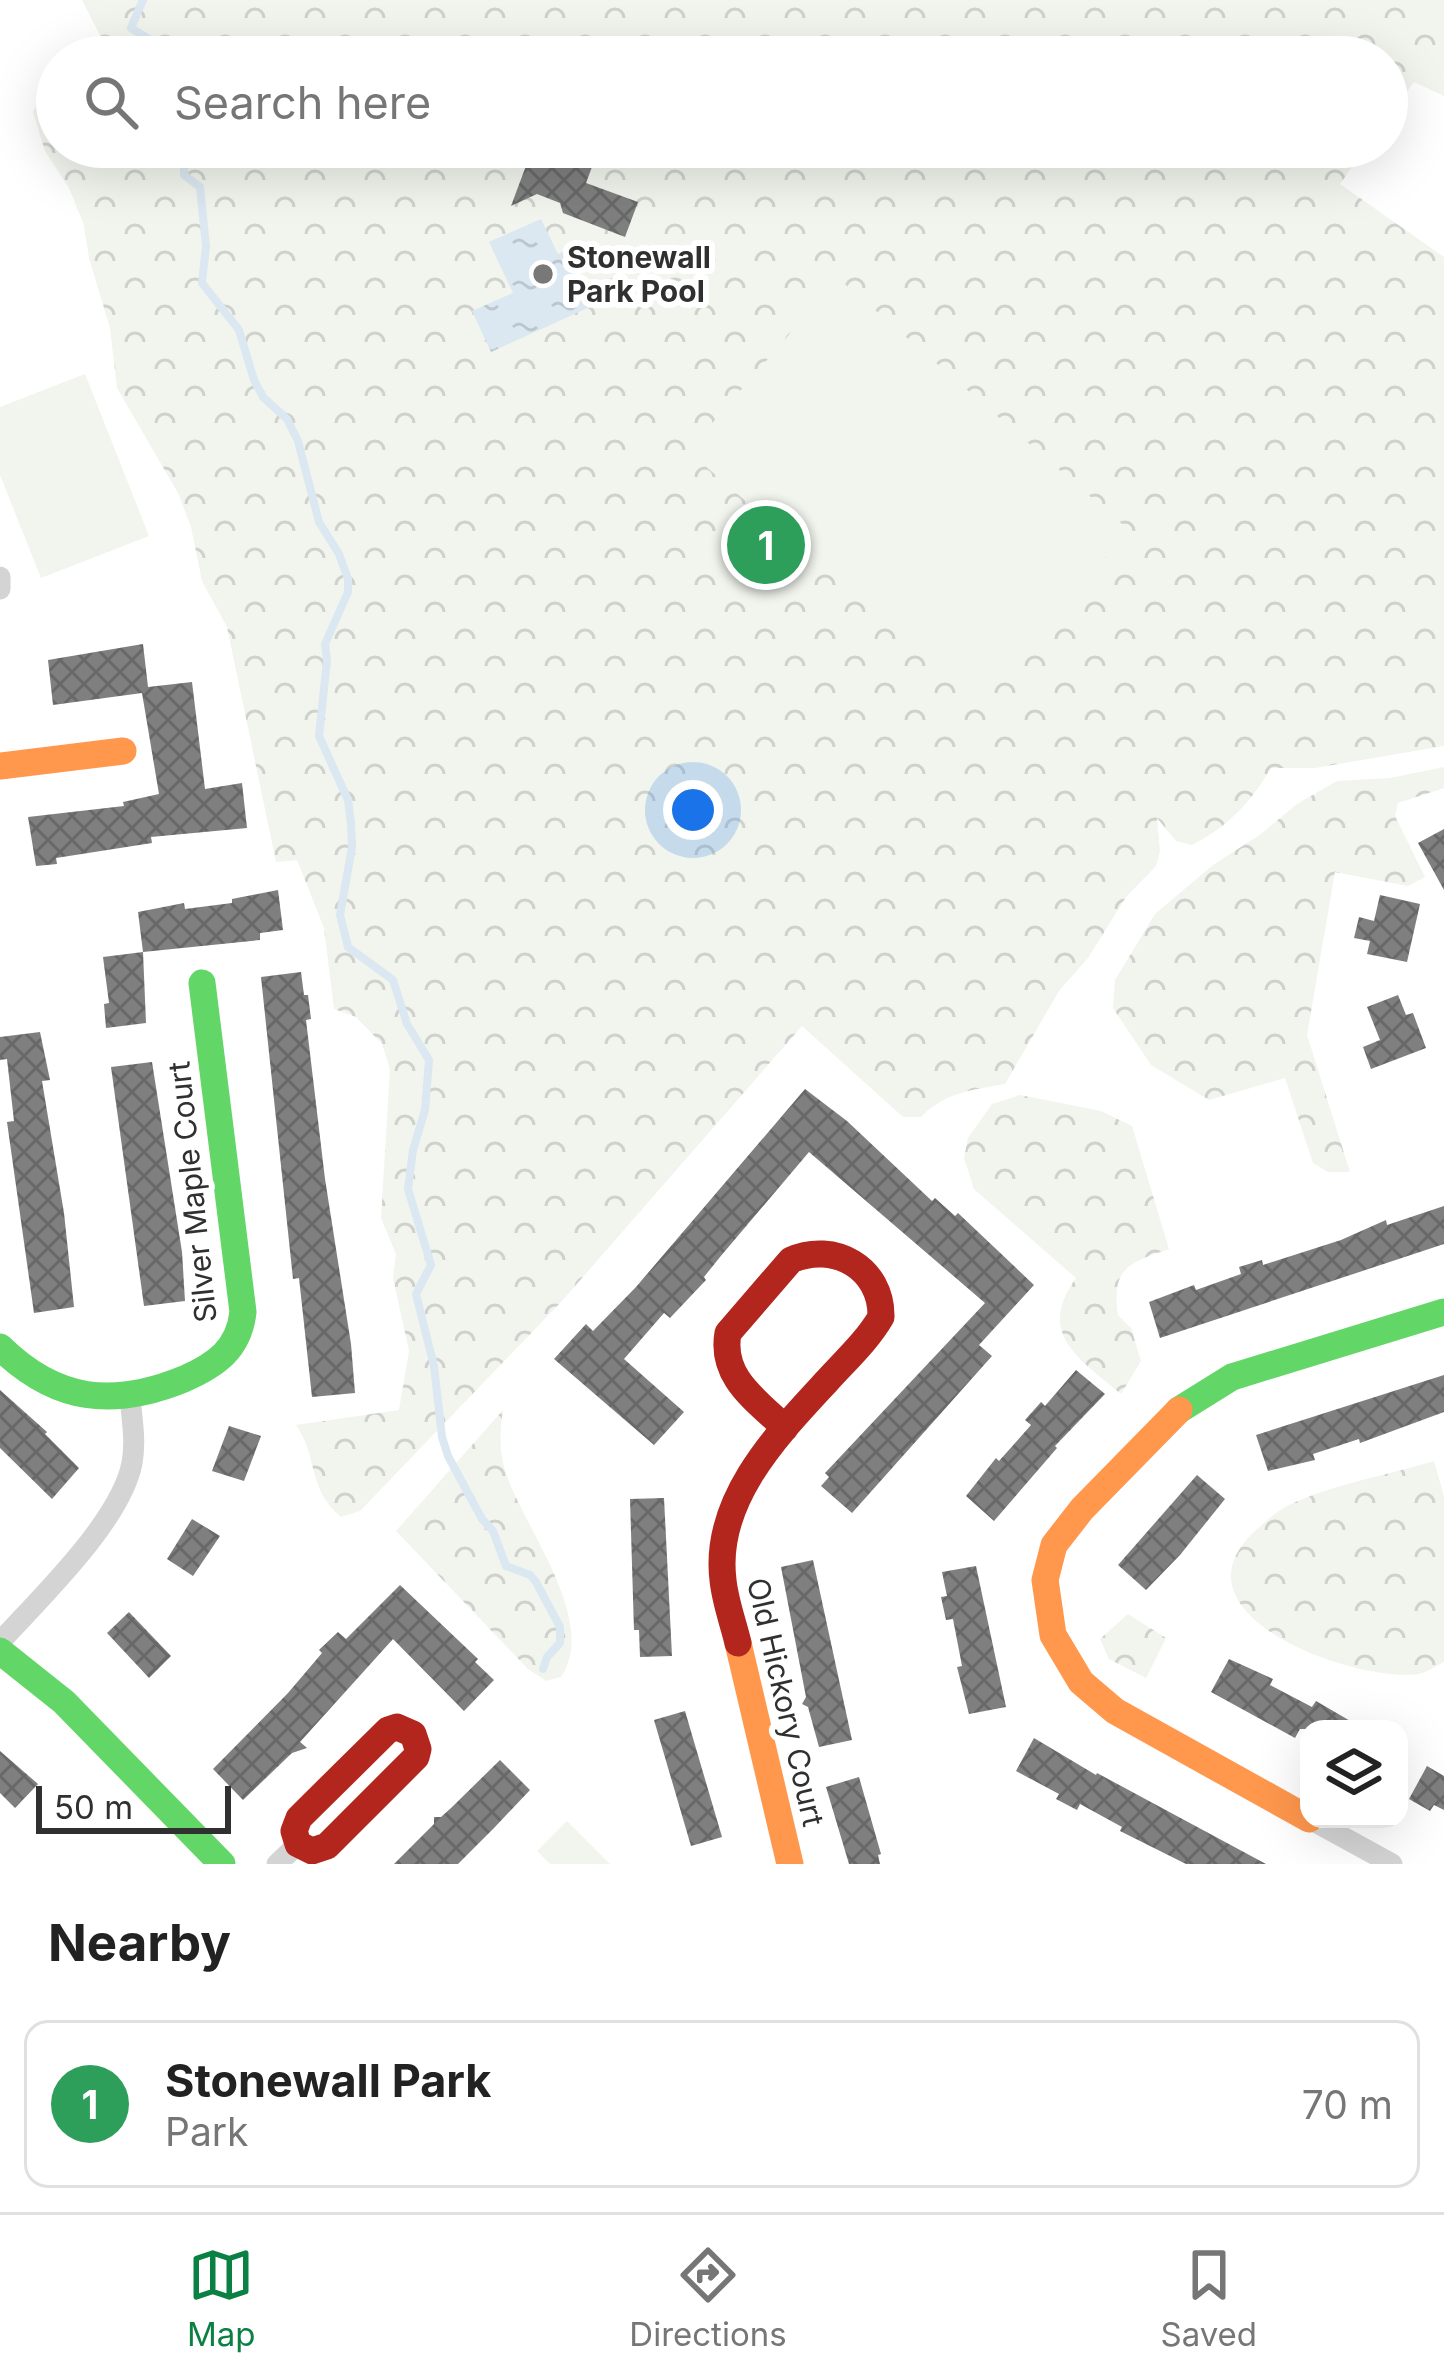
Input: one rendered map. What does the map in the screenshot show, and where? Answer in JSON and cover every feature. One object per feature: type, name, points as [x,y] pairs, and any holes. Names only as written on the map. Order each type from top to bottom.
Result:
[{"type":"street","points":[[0,577],[0,590]]},
{"type":"street","points":[[0,766],[123,751]]},
{"type":"street","name":"Silver Maple Court","points":[[130,1397],[159,1389],[222,1359],[239,1340],[242,1329],[202,983]]},
{"type":"street","name":"Old Hickory Court","points":[[785,1428],[728,1371],[723,1348],[728,1334],[791,1260],[802,1252],[826,1249],[873,1281],[884,1305],[881,1317],[755,1464],[735,1499],[722,1549],[722,1576],[790,1864]]},
{"type":"street","points":[[1300,1814],[1118,1714],[1078,1679],[1051,1627],[1046,1601],[1050,1557],[1072,1519],[1171,1414],[1203,1389],[1444,1312]]},
{"type":"street","points":[[0,1347],[28,1372],[59,1387],[130,1397],[133,1461],[126,1485],[70,1565],[0,1642]]},
{"type":"street","points":[[0,1651],[64,1702],[222,1864]]},
{"type":"street","points":[[397,1727],[413,1734],[416,1757],[327,1846],[312,1851],[298,1844],[294,1831],[299,1818],[388,1730],[397,1727]]},
{"type":"street","points":[[1325,1828],[1391,1864]]},
{"type":"street","points":[[277,1864],[298,1844]]},
{"type":"green space","points":[[82,0],[1444,0],[1444,96],[1414,82],[1408,90],[1408,36],[100,36]]},
{"type":"green space","points":[[56,168],[1351,168],[1340,184],[1444,257],[1444,746],[1315,768],[1271,768],[1238,812],[1192,845],[1176,841],[1157,818],[1160,851],[1156,866],[1126,897],[1088,958],[1059,991],[1005,1084],[949,1097],[921,1117],[903,1117],[802,1026],[562,1301],[360,1511],[341,1517],[323,1496],[296,1425],[399,1410],[409,1351],[393,1278],[396,1254],[381,1218],[390,1069],[382,1044],[356,1017],[334,1009],[324,928],[297,860],[276,862],[227,627],[202,581],[178,493],[117,388],[110,328],[84,225]]},
{"type":"green space","points":[[838,278],[1129,530],[978,703],[688,451]]},
{"type":"green space","points":[[85,374],[149,536],[41,578],[0,475],[0,407]]},
{"type":"green space","points":[[1444,767],[1444,788],[1398,803],[1395,816],[1425,877],[1408,886],[1335,872],[1307,1035],[1350,1172],[1328,1172],[1313,1163],[1285,1078],[1209,1100],[1151,1065],[1113,1008],[1115,980],[1155,914],[1297,804],[1337,781],[1390,778]]},
{"type":"green space","points":[[1020,1095],[1101,1111],[1132,1126],[1169,1249],[1133,1263],[1117,1286],[1118,1315],[1131,1328],[1141,1361],[1121,1394],[1077,1356],[1061,1329],[1065,1297],[1076,1278],[974,1189],[964,1158],[968,1138],[992,1104]]},
{"type":"green space","points":[[503,1410],[504,1467],[553,1572],[571,1628],[570,1654],[561,1677],[546,1681],[528,1669],[396,1531]]},
{"type":"green space","points":[[1434,1461],[1444,1496],[1444,1662],[1419,1674],[1353,1667],[1279,1638],[1250,1616],[1234,1590],[1233,1562],[1267,1520],[1308,1497]]},
{"type":"green space","points":[[1128,1614],[1166,1638],[1146,1678],[1109,1659],[1100,1639]]},
{"type":"green space","points":[[567,1821],[610,1864],[550,1864],[537,1851]]},
{"type":"water","name":"Stonewall Park Pool","points":[[541,219],[558,254],[568,250],[592,306],[491,352],[472,311],[513,293],[489,242]]},
{"type":"building","points":[[525,168],[592,168],[586,183],[638,202],[625,237],[563,213],[560,203],[537,194],[511,206]]},
{"type":"building","points":[[143,644],[148,687],[192,682],[205,789],[242,783],[247,828],[151,837],[152,843],[56,858],[57,864],[36,866],[28,817],[124,806],[123,802],[159,794],[142,693],[53,705],[48,660]]},
{"type":"building","points":[[1444,829],[1444,890],[1418,843]]},
{"type":"building","points":[[278,890],[283,930],[260,933],[260,940],[143,952],[138,912],[184,903],[185,909],[232,903],[232,899]]},
{"type":"building","points":[[1380,895],[1420,904],[1407,962],[1367,954],[1370,941],[1354,938],[1359,917],[1374,921]]},
{"type":"building","points":[[143,952],[146,1023],[106,1028],[104,1004],[109,1003],[103,957]]},
{"type":"building","points":[[301,972],[304,995],[308,995],[311,1019],[306,1020],[355,1393],[312,1397],[299,1278],[293,1279],[261,977]]},
{"type":"building","points":[[1398,995],[1406,1015],[1413,1013],[1426,1048],[1371,1069],[1363,1047],[1380,1040],[1367,1007]]},
{"type":"building","points":[[40,1032],[50,1080],[42,1081],[74,1307],[34,1313],[7,1122],[14,1121],[7,1059],[0,1060],[0,1037]]},
{"type":"building","points":[[152,1062],[182,1252],[185,1301],[144,1306],[111,1067]]},
{"type":"building","points":[[805,1089],[847,1121],[932,1201],[935,1198],[955,1216],[958,1213],[1034,1285],[979,1345],[992,1356],[852,1513],[821,1486],[829,1477],[825,1473],[985,1303],[809,1152],[706,1280],[670,1318],[664,1313],[624,1359],[684,1412],[654,1445],[554,1359],[586,1324],[593,1331],[636,1287]]},
{"type":"building","points":[[1444,1206],[1444,1244],[1160,1338],[1149,1302],[1241,1274],[1239,1267],[1262,1260],[1263,1265],[1386,1220],[1387,1225]]},
{"type":"building","points":[[1076,1370],[1105,1394],[994,1521],[966,1496],[1031,1425],[1025,1420],[1041,1402],[1045,1406]]},
{"type":"building","points":[[1444,1375],[1444,1412],[1360,1443],[1359,1439],[1313,1454],[1315,1460],[1268,1471],[1256,1435]]},
{"type":"building","points":[[0,1390],[79,1468],[52,1499],[0,1448]]},
{"type":"building","points":[[229,1426],[261,1436],[244,1481],[212,1471]]},
{"type":"building","points":[[1197,1475],[1225,1499],[1146,1590],[1118,1565]]},
{"type":"building","points":[[664,1498],[672,1656],[640,1657],[639,1630],[634,1630],[630,1499]]},
{"type":"building","points":[[192,1519],[220,1536],[193,1576],[167,1559]]},
{"type":"building","points":[[813,1560],[852,1740],[819,1747],[808,1707],[802,1704],[806,1697],[781,1567]]},
{"type":"building","points":[[976,1566],[1006,1707],[969,1714],[957,1667],[962,1666],[953,1619],[946,1620],[941,1597],[947,1596],[942,1572]]},
{"type":"building","points":[[400,1585],[494,1680],[464,1711],[393,1639],[300,1742],[307,1748],[292,1753],[243,1800],[213,1769],[288,1693],[322,1653],[319,1650],[338,1632],[346,1639]]},
{"type":"building","points":[[129,1612],[171,1656],[149,1678],[107,1633]]},
{"type":"building","points":[[1229,1659],[1273,1679],[1270,1685],[1312,1707],[1316,1701],[1349,1720],[1300,1720],[1295,1738],[1211,1692]]},
{"type":"building","points":[[685,1711],[722,1837],[691,1846],[654,1720]]},
{"type":"building","points":[[1034,1738],[1266,1864],[1186,1864],[1120,1831],[1122,1827],[1080,1804],[1077,1810],[1056,1799],[1059,1794],[1016,1771]]},
{"type":"building","points":[[0,1751],[38,1784],[15,1808],[0,1793]]},
{"type":"building","points":[[500,1760],[530,1790],[458,1864],[394,1864],[434,1824],[434,1817],[441,1817]]},
{"type":"building","points":[[1427,1766],[1444,1776],[1444,1810],[1434,1805],[1430,1811],[1409,1799]]},
{"type":"building","points":[[859,1777],[880,1864],[849,1864],[826,1787]]},
{"type":"waterway","points":[[143,0],[131,28],[144,36]]},
{"type":"waterway","points":[[184,168],[184,175],[200,187],[206,246],[202,283],[239,330],[263,397],[287,419],[298,441],[319,522],[348,579],[348,592],[325,644],[319,736],[348,800],[351,824],[352,847],[340,915],[348,947],[393,980],[407,1024],[429,1060],[425,1110],[408,1189],[431,1265],[416,1294],[434,1366],[442,1437],[482,1519],[493,1531],[506,1566],[530,1575],[560,1627],[560,1643],[543,1669]]},
{"type":"traffic: fast","points":[[0,1347],[42,1379],[64,1389],[109,1396],[158,1388],[196,1374],[224,1354],[237,1336],[243,1312],[202,983]]},
{"type":"traffic: fast","points":[[1179,1410],[1232,1377],[1444,1312]]},
{"type":"traffic: fast","points":[[0,1651],[64,1702],[222,1864]]},
{"type":"traffic: slow","points":[[0,766],[123,751]]},
{"type":"traffic: slow","points":[[1179,1410],[1082,1509],[1054,1545],[1045,1580],[1053,1635],[1081,1682],[1115,1711],[1300,1814]]},
{"type":"traffic: slow","points":[[738,1643],[790,1864]]},
{"type":"traffic: jam","points":[[738,1643],[724,1588],[723,1551],[739,1496],[770,1446],[881,1317],[879,1300],[864,1272],[839,1257],[823,1254],[791,1260],[728,1333],[729,1362],[735,1375],[785,1428]]},
{"type":"traffic: jam","points":[[397,1727],[413,1734],[416,1757],[327,1846],[312,1851],[298,1844],[294,1831],[299,1818],[388,1730],[397,1727]]},
{"type":"place","name":"Stonewall Park Pool","points":[[543,274]]},
{"type":"place","name":"Stonewall Park","points":[[766,545]]}]
